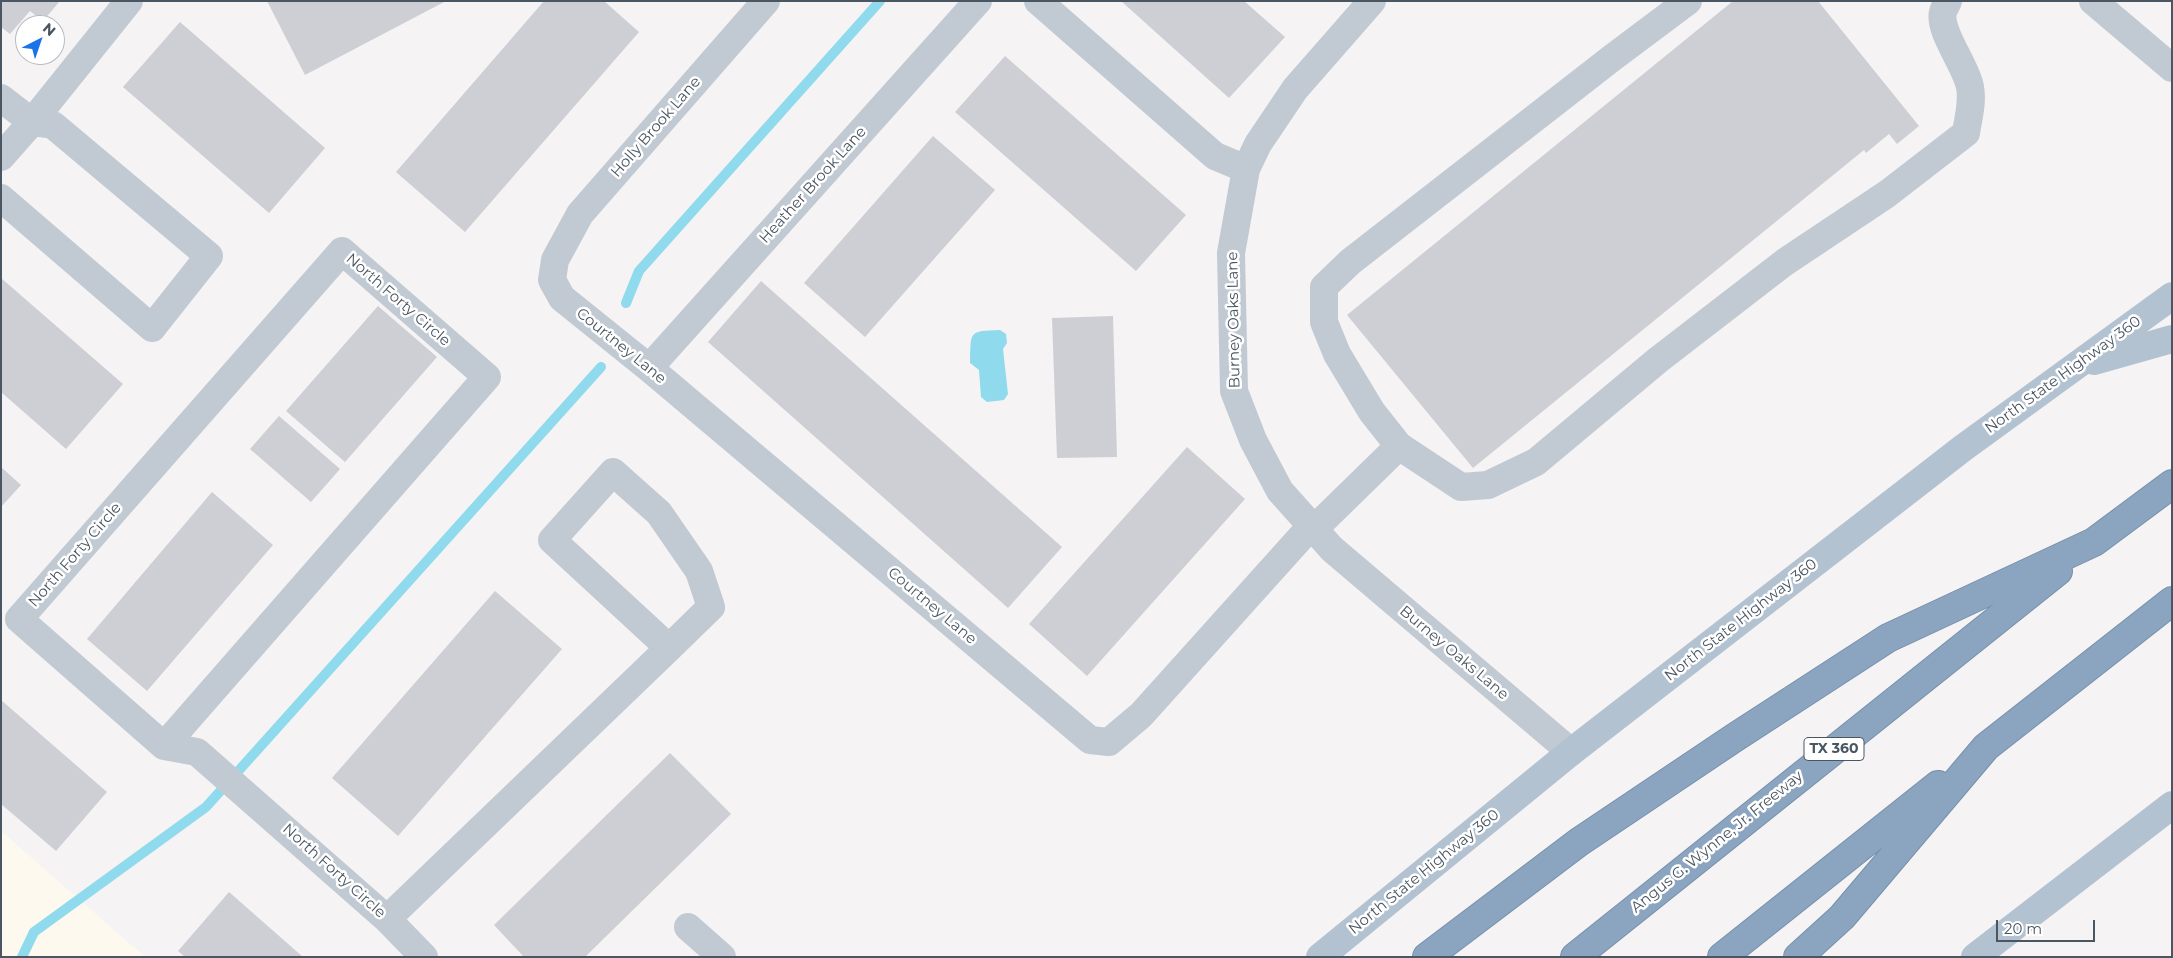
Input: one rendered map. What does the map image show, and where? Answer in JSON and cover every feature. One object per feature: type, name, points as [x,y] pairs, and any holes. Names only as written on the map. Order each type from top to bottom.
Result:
[{"type":"highway","name":"TX 360","points":[[2094,542],[2172,484]]},
{"type":"highway","points":[[1428,957],[1579,842],[1888,638],[2094,542]]},
{"type":"highway","name":"Angus G. Wynne, Jr. Freeway","points":[[1575,957],[2094,542]]},
{"type":"highway","points":[[1722,957],[2172,601]]},
{"type":"highway","points":[[1798,957],[1842,917],[1986,747]]},
{"type":"main road","name":"North State Highway 360","points":[[1320,957],[1571,752],[1963,448],[2172,296]]},
{"type":"main road","points":[[2077,366],[2172,338]]},
{"type":"main road","points":[[1975,957],[2172,806]]},
{"type":"street","points":[[1,157],[32,122],[129,1]]},
{"type":"street","name":"Holly Brook Lane","points":[[555,260],[580,214],[766,1]]},
{"type":"street","name":"Heather Brook Lane","points":[[649,368],[978,1]]},
{"type":"street","points":[[1038,1],[1215,156],[1246,169]]},
{"type":"street","name":"Burney Oaks Lane","points":[[1372,1],[1295,89],[1258,144],[1246,169],[1231,253],[1234,391],[1253,440],[1280,490],[1332,549],[1571,752]]},
{"type":"street","points":[[1688,1],[1357,256],[1324,287],[1324,322],[1338,354],[1372,412],[1399,446],[1461,487],[1488,485],[1536,462],[1658,360],[1777,268],[1887,194],[1966,133],[1971,104],[1971,88],[1962,63],[1946,33],[1938,5]]},
{"type":"street","points":[[2093,1],[2172,68]]},
{"type":"street","points":[[1,98],[32,122],[54,125],[209,256],[152,328],[1,198]]},
{"type":"street","name":"North Forty Circle","points":[[164,746],[487,378],[342,251],[19,619],[164,746],[197,752],[387,918],[424,957]]},
{"type":"street","name":"Courtney Lane","points":[[555,260],[552,280],[562,298],[649,368],[1090,740],[1109,742],[1142,715],[1312,527],[1399,446]]},
{"type":"street","points":[[387,918],[669,648],[711,607],[699,571],[659,513],[613,472],[552,540],[669,648]]},
{"type":"street","points":[[688,927],[722,957]]},
{"type":"shaded area","points":[[1,831],[145,957],[1,957]]},
{"type":"water","points":[[1000,330],[1006,334],[1007,343],[1003,349],[1008,394],[1004,400],[987,402],[981,397],[979,370],[970,363],[971,339],[977,332]]},
{"type":"building","points":[[1,1],[60,1],[48,15],[35,15],[30,11],[27,15],[15,15],[15,28],[10,34],[1,27]]},
{"type":"building","points":[[267,1],[446,1],[305,75]]},
{"type":"building","points":[[544,1],[604,1],[639,32],[465,232],[396,172]]},
{"type":"building","points":[[1121,1],[1244,1],[1285,37],[1229,98]]},
{"type":"building","points":[[1733,1],[1818,1],[1919,126],[1897,144],[1889,134],[1866,153],[1864,150],[1473,468],[1347,315]]},
{"type":"building","points":[[180,22],[325,148],[269,213],[123,87]]},
{"type":"building","points":[[1005,56],[1186,215],[1136,271],[955,112]]},
{"type":"building","points":[[933,136],[995,190],[865,337],[804,283]]},
{"type":"building","points":[[1,278],[123,384],[66,449],[1,392]]},
{"type":"building","points":[[761,281],[1062,547],[1008,608],[708,342]]},
{"type":"building","points":[[378,306],[437,357],[345,462],[286,411]]},
{"type":"building","points":[[1113,316],[1117,457],[1057,458],[1052,318]]},
{"type":"building","points":[[279,416],[340,469],[311,502],[250,449]]},
{"type":"building","points":[[1187,447],[1245,499],[1087,676],[1029,624]]},
{"type":"building","points":[[1,467],[21,485],[1,507]]},
{"type":"building","points":[[212,492],[273,545],[147,691],[87,639]]},
{"type":"building","points":[[495,591],[562,649],[398,836],[332,778]]},
{"type":"building","points":[[1,700],[107,792],[56,851],[1,804]]},
{"type":"building","points":[[670,753],[731,814],[585,957],[524,957],[494,925]]},
{"type":"building","points":[[229,892],[303,957],[185,957],[178,951]]},
{"type":"waterway","points":[[626,303],[639,271],[880,1]]},
{"type":"waterway","points":[[22,957],[34,932],[206,807],[601,367]]}]
